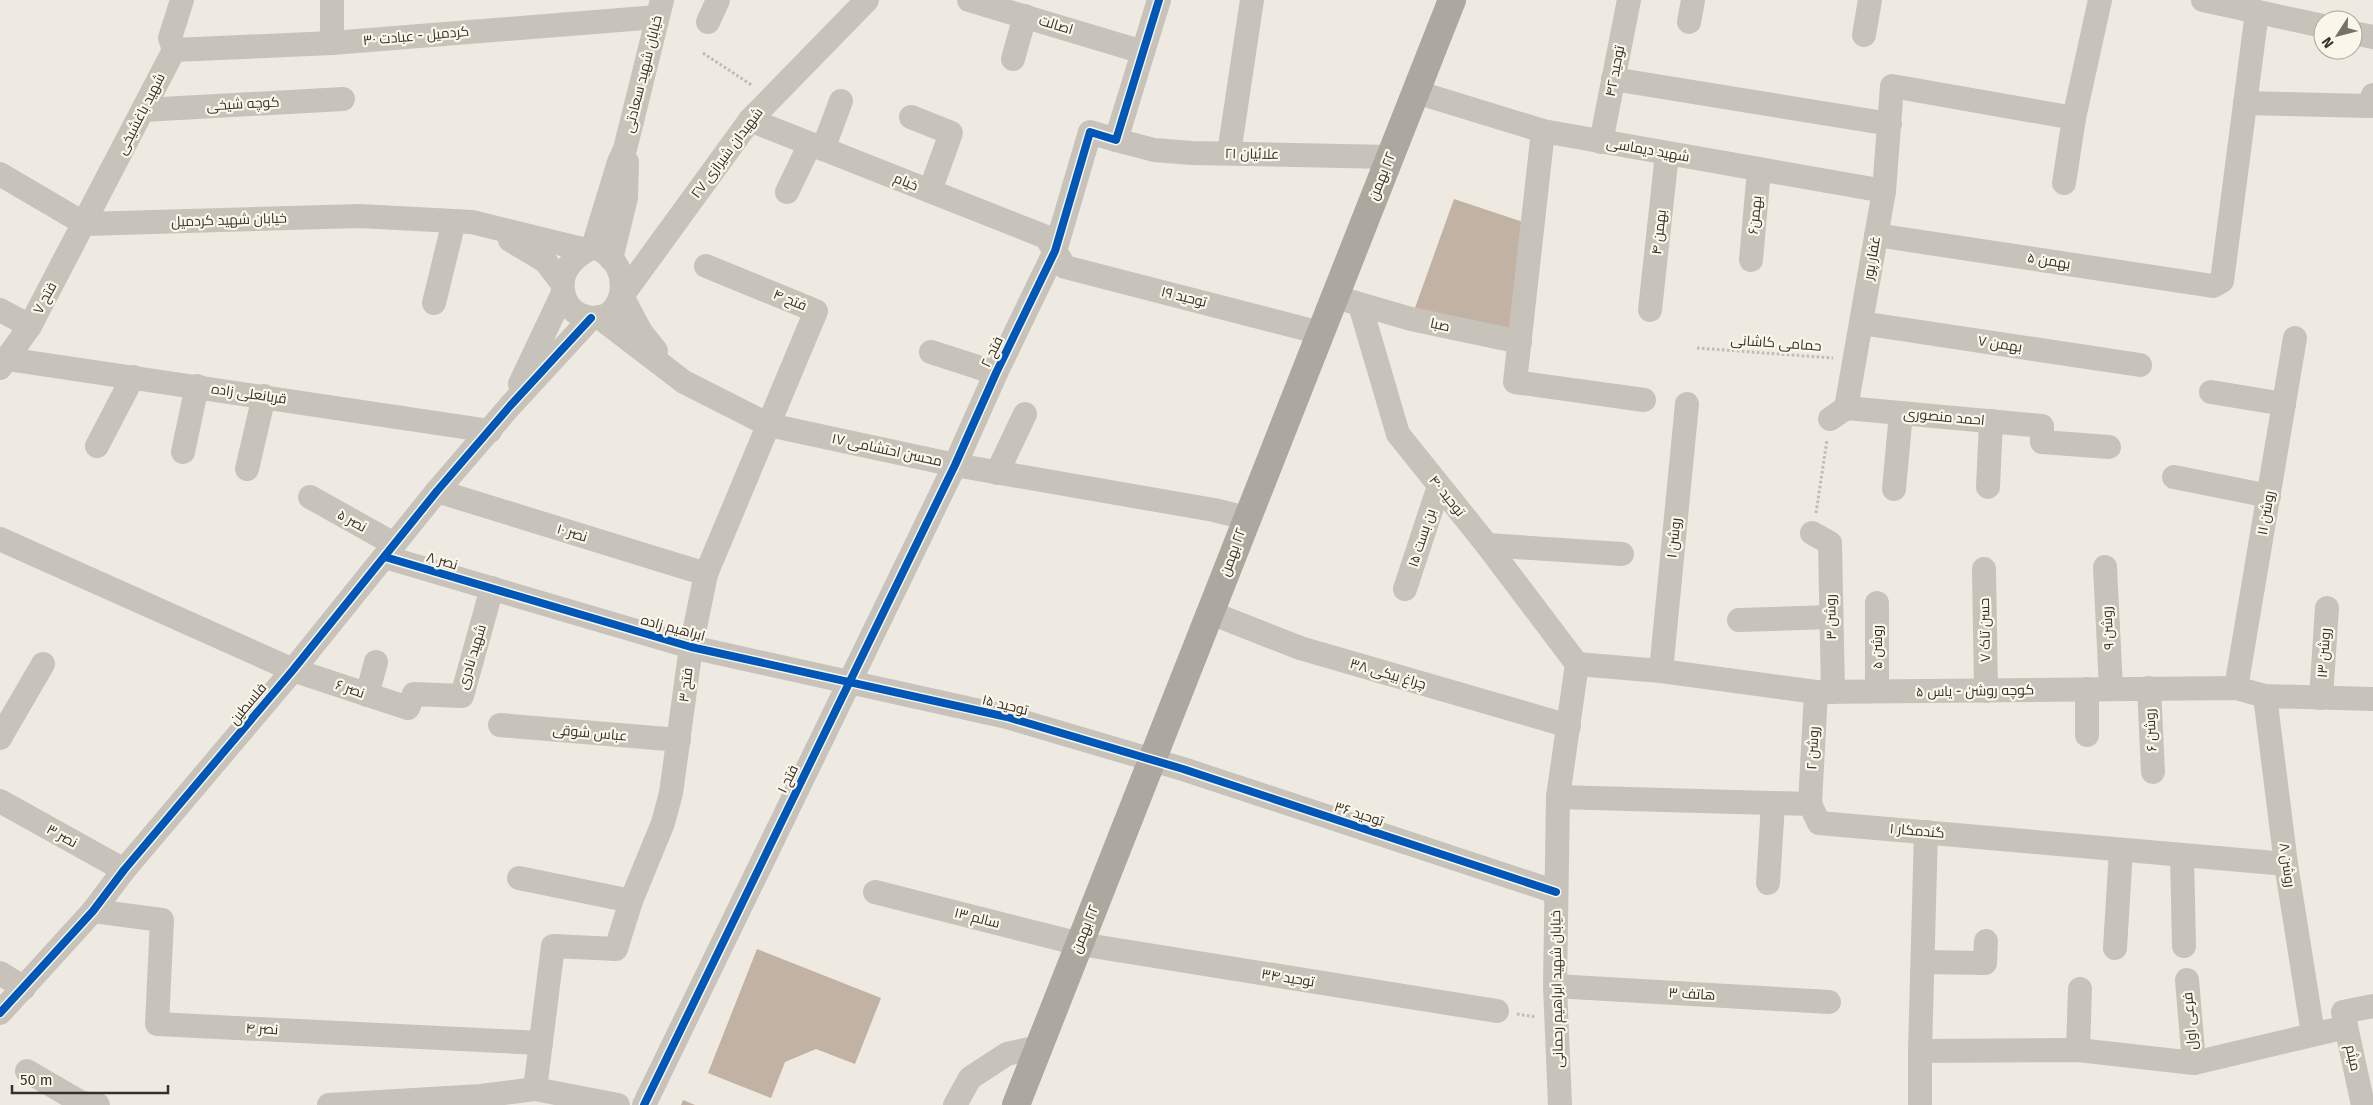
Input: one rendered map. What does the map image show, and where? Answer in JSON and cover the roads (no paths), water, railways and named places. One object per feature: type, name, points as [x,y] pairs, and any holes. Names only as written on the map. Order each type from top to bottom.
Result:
[{"type":"main road","name":"٢٢ بهمن","points":[[1021,1103],[1038,1047],[1211,612],[1246,518],[1321,333],[1348,301],[1390,157],[1452,0]]},
{"type":"street","name":"شهید باغشیخی","points":[[84,224],[174,50],[170,38],[182,0]]},
{"type":"street","points":[[332,0],[332,43]]},
{"type":"street","points":[[708,22],[718,0]]},
{"type":"street","name":"شهیدان شیرازی ۲۷","points":[[622,296],[750,120],[867,0]]},
{"type":"street","name":"اصالت","points":[[969,0],[997,4],[1025,16],[1143,52]]},
{"type":"street","points":[[1116,140],[1159,0]]},
{"type":"street","points":[[1228,153],[1252,0]]},
{"type":"street","name":"توحید ۴۲","points":[[1601,142],[1629,0]]},
{"type":"street","points":[[1864,34],[1870,0]]},
{"type":"street","points":[[2064,183],[2074,118],[2100,0]]},
{"type":"street","points":[[2203,0],[2313,24]]},
{"type":"street","name":"کردمیل - عبادت ۳۰","points":[[174,50],[332,43],[660,8]]},
{"type":"street","name":"خیابان شهید سعادتی","points":[[597,252],[626,198],[626,149],[660,8]]},
{"type":"street","points":[[2258,12],[2244,103],[2370,106],[2373,94]]},
{"type":"street","points":[[1013,59],[1025,16]]},
{"type":"street","points":[[1613,79],[1890,124]]},
{"type":"street","name":"غفار پور","points":[[1838,413],[1861,323],[1884,191],[1892,86],[2074,118]]},
{"type":"street","name":"شهید دیماسی","points":[[1416,92],[1543,131],[1884,191]]},
{"type":"street","name":"کوچه شیخی","points":[[143,110],[343,99]]},
{"type":"street","points":[[787,192],[841,101]]},
{"type":"street","name":"بهمن ۵","points":[[1876,235],[2214,286],[2222,282],[2244,103]]},
{"type":"street","points":[[911,117],[951,133],[930,191]]},
{"type":"street","name":"خیام","points":[[750,120],[1046,237],[1055,251]]},
{"type":"street","points":[[1543,131],[1516,382],[1644,400]]},
{"type":"street","name":"علائیان ۲۱","points":[[1055,251],[1090,132],[1154,150],[1390,157]]},
{"type":"street","name":"بهمن ۴","points":[[1650,310],[1667,154]]},
{"type":"street","name":"بهمن۶","points":[[1751,260],[1760,170]]},
{"type":"street","points":[[0,174],[84,224]]},
{"type":"street","name":"خیابان شهید کردمیل","points":[[84,224],[360,216],[463,222]]},
{"type":"street","points":[[463,222],[522,246],[545,261],[563,288],[566,302],[573,310],[595,317]]},
{"type":"street","points":[[463,222],[597,252],[621,277],[623,286],[622,296],[613,310],[595,317],[510,406]]},
{"type":"street","points":[[434,303],[463,222]]},
{"type":"street","name":"فتح ۷","points":[[3,364],[30,326],[84,224]]},
{"type":"street","name":"توحید ۱۹","points":[[1055,251],[1065,267],[1321,333]]},
{"type":"street","name":"فتح ۲","points":[[955,465],[996,373],[1055,251]]},
{"type":"street","points":[[510,406],[563,288],[571,263],[597,252]]},
{"type":"street","name":"فتح ۴","points":[[706,266],[816,311],[769,425]]},
{"type":"street","name":"محسن احتشامی ۱۷","points":[[622,296],[652,347],[684,382]]},
{"type":"street","name":"صبا","points":[[1348,301],[1411,319],[1520,342]]},
{"type":"street","name":"توحید ۴۰","points":[[1348,301],[1398,434],[1487,545],[1577,664]]},
{"type":"street","points":[[0,310],[30,326]]},
{"type":"street","name":"محسن احتشامی ۱۷","points":[[595,317],[684,382],[769,425],[955,465],[1214,510],[1246,518]]},
{"type":"street","name":"بهمن ۷","points":[[1861,323],[2140,366]]},
{"type":"street","name":"روشن ۱۱","points":[[2236,688],[2295,338]]},
{"type":"street","points":[[931,352],[996,373]]},
{"type":"street","name":"قربانعلی زاده","points":[[3,364],[133,377],[490,431]]},
{"type":"street","points":[[97,446],[133,377]]},
{"type":"street","points":[[183,452],[197,386]]},
{"type":"street","points":[[2211,392],[2284,404]]},
{"type":"street","points":[[247,468],[264,396]]},
{"type":"street","name":"روشن ۱","points":[[1660,671],[1687,404]]},
{"type":"street","name":"فلسطین","points":[[0,1013],[93,911],[124,870],[293,670],[437,491],[510,406]]},
{"type":"street","name":"احمد منصوری","points":[[1838,413],[1901,413],[2042,426],[2042,442],[2109,447]]},
{"type":"street","points":[[1894,488],[1901,413]]},
{"type":"street","points":[[998,473],[1025,414]]},
{"type":"street","points":[[1988,487],[1990,421]]},
{"type":"street","name":"فتح ۳","points":[[541,1044],[553,946],[616,949],[631,901],[663,823],[671,793],[691,647],[706,574],[769,425]]},
{"type":"street","name":"فتح ۱","points":[[644,1105],[955,465]]},
{"type":"street","points":[[2174,477],[2269,496]]},
{"type":"street","name":"بن بست ۱۵","points":[[1405,589],[1439,486]]},
{"type":"street","name":"نصر ۱۰","points":[[437,491],[706,574]]},
{"type":"street","name":"نصر ۵","points":[[310,497],[389,551]]},
{"type":"street","name":"روشن ۳","points":[[1821,538],[1831,617],[1825,692]]},
{"type":"street","name":"نصر ۶","points":[[0,539],[293,670],[408,708]]},
{"type":"street","points":[[1487,545],[1622,554]]},
{"type":"street","name":"نصر ۸","points":[[389,551],[492,588]]},
{"type":"street","name":"روشن ۹","points":[[2105,567],[2111,688]]},
{"type":"street","name":"حسن تاک ۷","points":[[1984,568],[1986,691]]},
{"type":"street","name":"ابراهیم زاده","points":[[492,588],[691,647],[849,681]]},
{"type":"street","name":"شهید نادری","points":[[408,708],[414,694],[462,696],[492,588]]},
{"type":"street","name":"روشن ۵","points":[[1877,691],[1878,603]]},
{"type":"street","name":"روشن ۱۳","points":[[2322,698],[2327,608]]},
{"type":"street","name":"چراغ بیکی ۳۸","points":[[1211,612],[1300,648],[1569,726]]},
{"type":"street","points":[[1739,620],[1831,617]]},
{"type":"street","points":[[366,695],[376,662]]},
{"type":"street","points":[[0,738],[43,664]]},
{"type":"street","name":"کوچه روشن - یاس ۵","points":[[1577,664],[1660,671],[1825,692],[2236,688],[2266,696],[2373,699]]},
{"type":"street","name":"خیابان شهید ابراهیم رحمانی","points":[[1560,1105],[1555,986],[1558,797],[1577,664]]},
{"type":"street","name":"توحید ۱۵","points":[[849,681],[1007,717],[1153,759]]},
{"type":"street","name":"روشن ۶","points":[[2149,688],[2153,772]]},
{"type":"street","points":[[2087,689],[2087,735]]},
{"type":"street","name":"روشن ۲","points":[[1810,804],[1825,692]]},
{"type":"street","name":"روشن ۸","points":[[2266,696],[2286,864],[2313,1034]]},
{"type":"street","name":"عباس شوقی","points":[[500,725],[679,740]]},
{"type":"street","name":"توحید ۳۶","points":[[1153,759],[1556,892]]},
{"type":"street","points":[[1558,797],[1810,804]]},
{"type":"street","name":"نصر ۳","points":[[0,801],[124,870]]},
{"type":"street","points":[[1768,883],[1774,804]]},
{"type":"street","name":"گندمکار ۱","points":[[1810,804],[1819,823],[2286,864]]},
{"type":"street","points":[[1920,1103],[1926,832]]},
{"type":"street","points":[[2115,948],[2121,850]]},
{"type":"street","points":[[2182,856],[2184,946]]},
{"type":"street","points":[[520,878],[631,901]]},
{"type":"street","name":"سالم ۱۳","points":[[875,892],[1080,944]]},
{"type":"street","name":"نصر ۴","points":[[93,911],[162,920],[156,1024],[541,1044]]},
{"type":"street","points":[[1923,962],[1984,963],[1986,941]]},
{"type":"street","name":"توحید ۳۴","points":[[1080,944],[1496,1011]]},
{"type":"street","points":[[0,973],[24,988]]},
{"type":"street","name":"فرعی اول","points":[[2187,980],[2194,1063]]},
{"type":"street","name":"هاتف ۳","points":[[1555,986],[1829,1002]]},
{"type":"street","points":[[2078,1050],[2080,990]]},
{"type":"street","points":[[1920,1051],[2078,1050],[2194,1063],[2313,1034],[2373,1006]]},
{"type":"street","name":"میثم","points":[[2344,1019],[2363,1105]]},
{"type":"street","points":[[535,1089],[541,1044]]},
{"type":"street","points":[[955,1105],[970,1078],[1008,1054],[1038,1047]]},
{"type":"street","points":[[27,1071],[82,1103],[98,1105]]},
{"type":"street","points":[[329,1105],[481,1100],[535,1089],[618,1105]]}]
